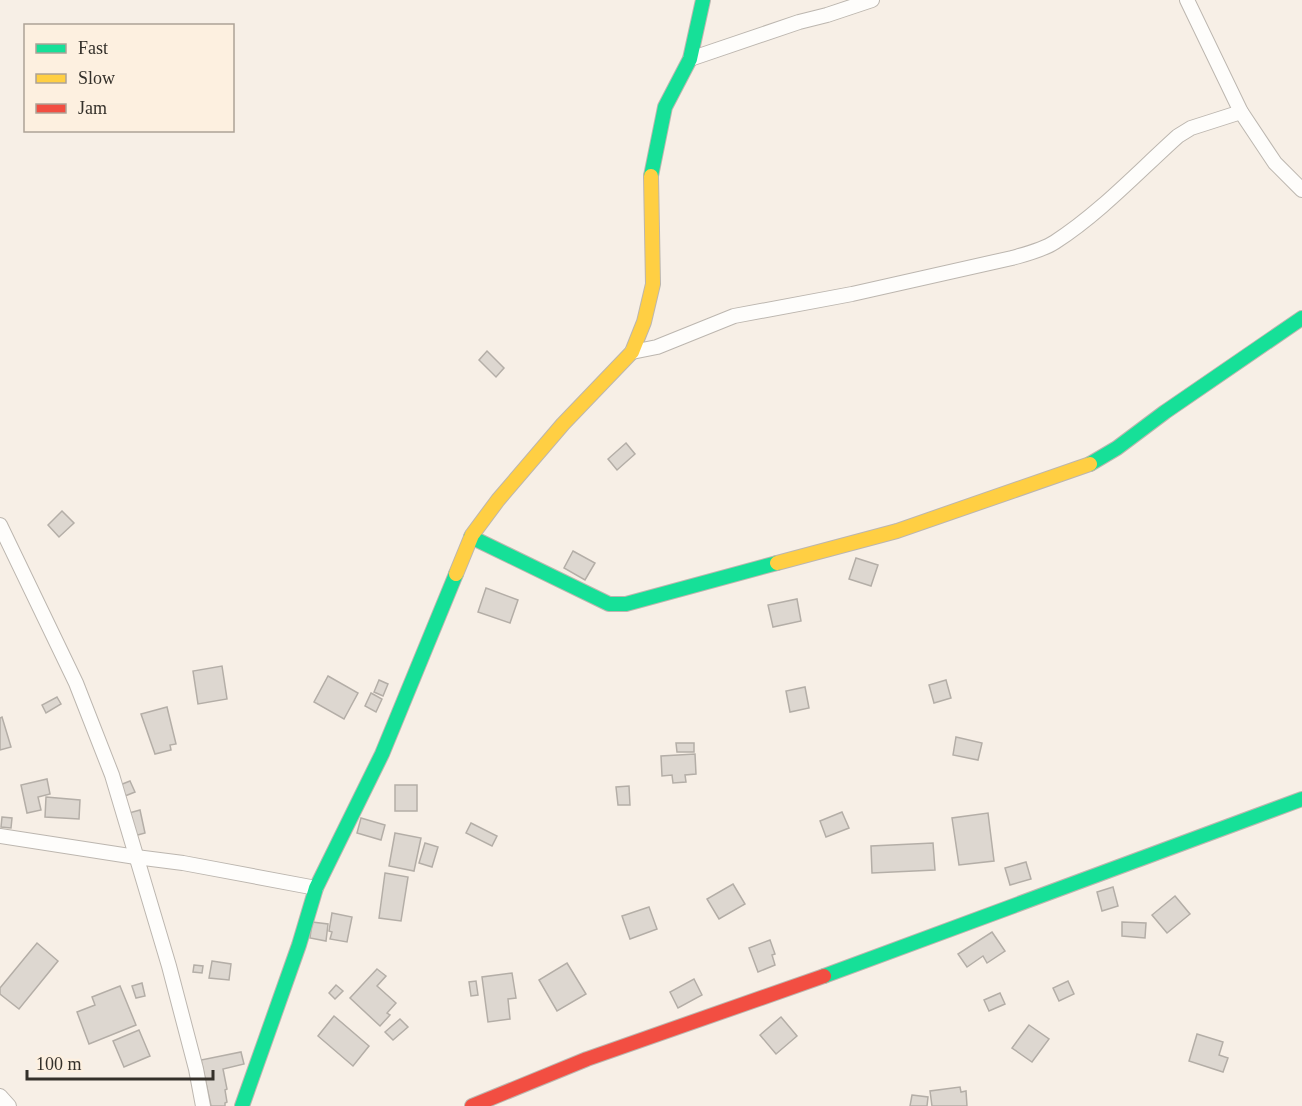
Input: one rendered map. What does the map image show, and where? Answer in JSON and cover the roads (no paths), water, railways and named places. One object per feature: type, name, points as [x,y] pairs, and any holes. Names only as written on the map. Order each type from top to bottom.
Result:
[{"type":"street","points":[[242,1106],[299,945],[316,888],[382,754],[471,537],[483,518],[556,433],[632,352],[644,322],[653,284],[651,170],[665,107],[690,59],[703,0]]},
{"type":"street","points":[[690,59],[789,25],[872,0]]},
{"type":"street","points":[[1187,0],[1241,112],[1275,163],[1302,190]]},
{"type":"street","points":[[632,352],[657,346],[734,316],[852,294],[1012,258],[1054,243],[1095,210],[1178,136],[1191,128],[1241,112]]},
{"type":"street","points":[[471,537],[598,600],[617,605],[626,604],[897,531],[1086,466],[1114,450],[1137,431],[1259,350],[1302,318]]},
{"type":"street","points":[[0,525],[76,683],[112,775],[169,966],[196,1069],[203,1106]]},
{"type":"street","points":[[472,1106],[588,1059],[761,998],[1302,799]]},
{"type":"street","points":[[0,836],[216,868],[316,888]]},
{"type":"street","points":[[0,1096],[9,1106]]}]
